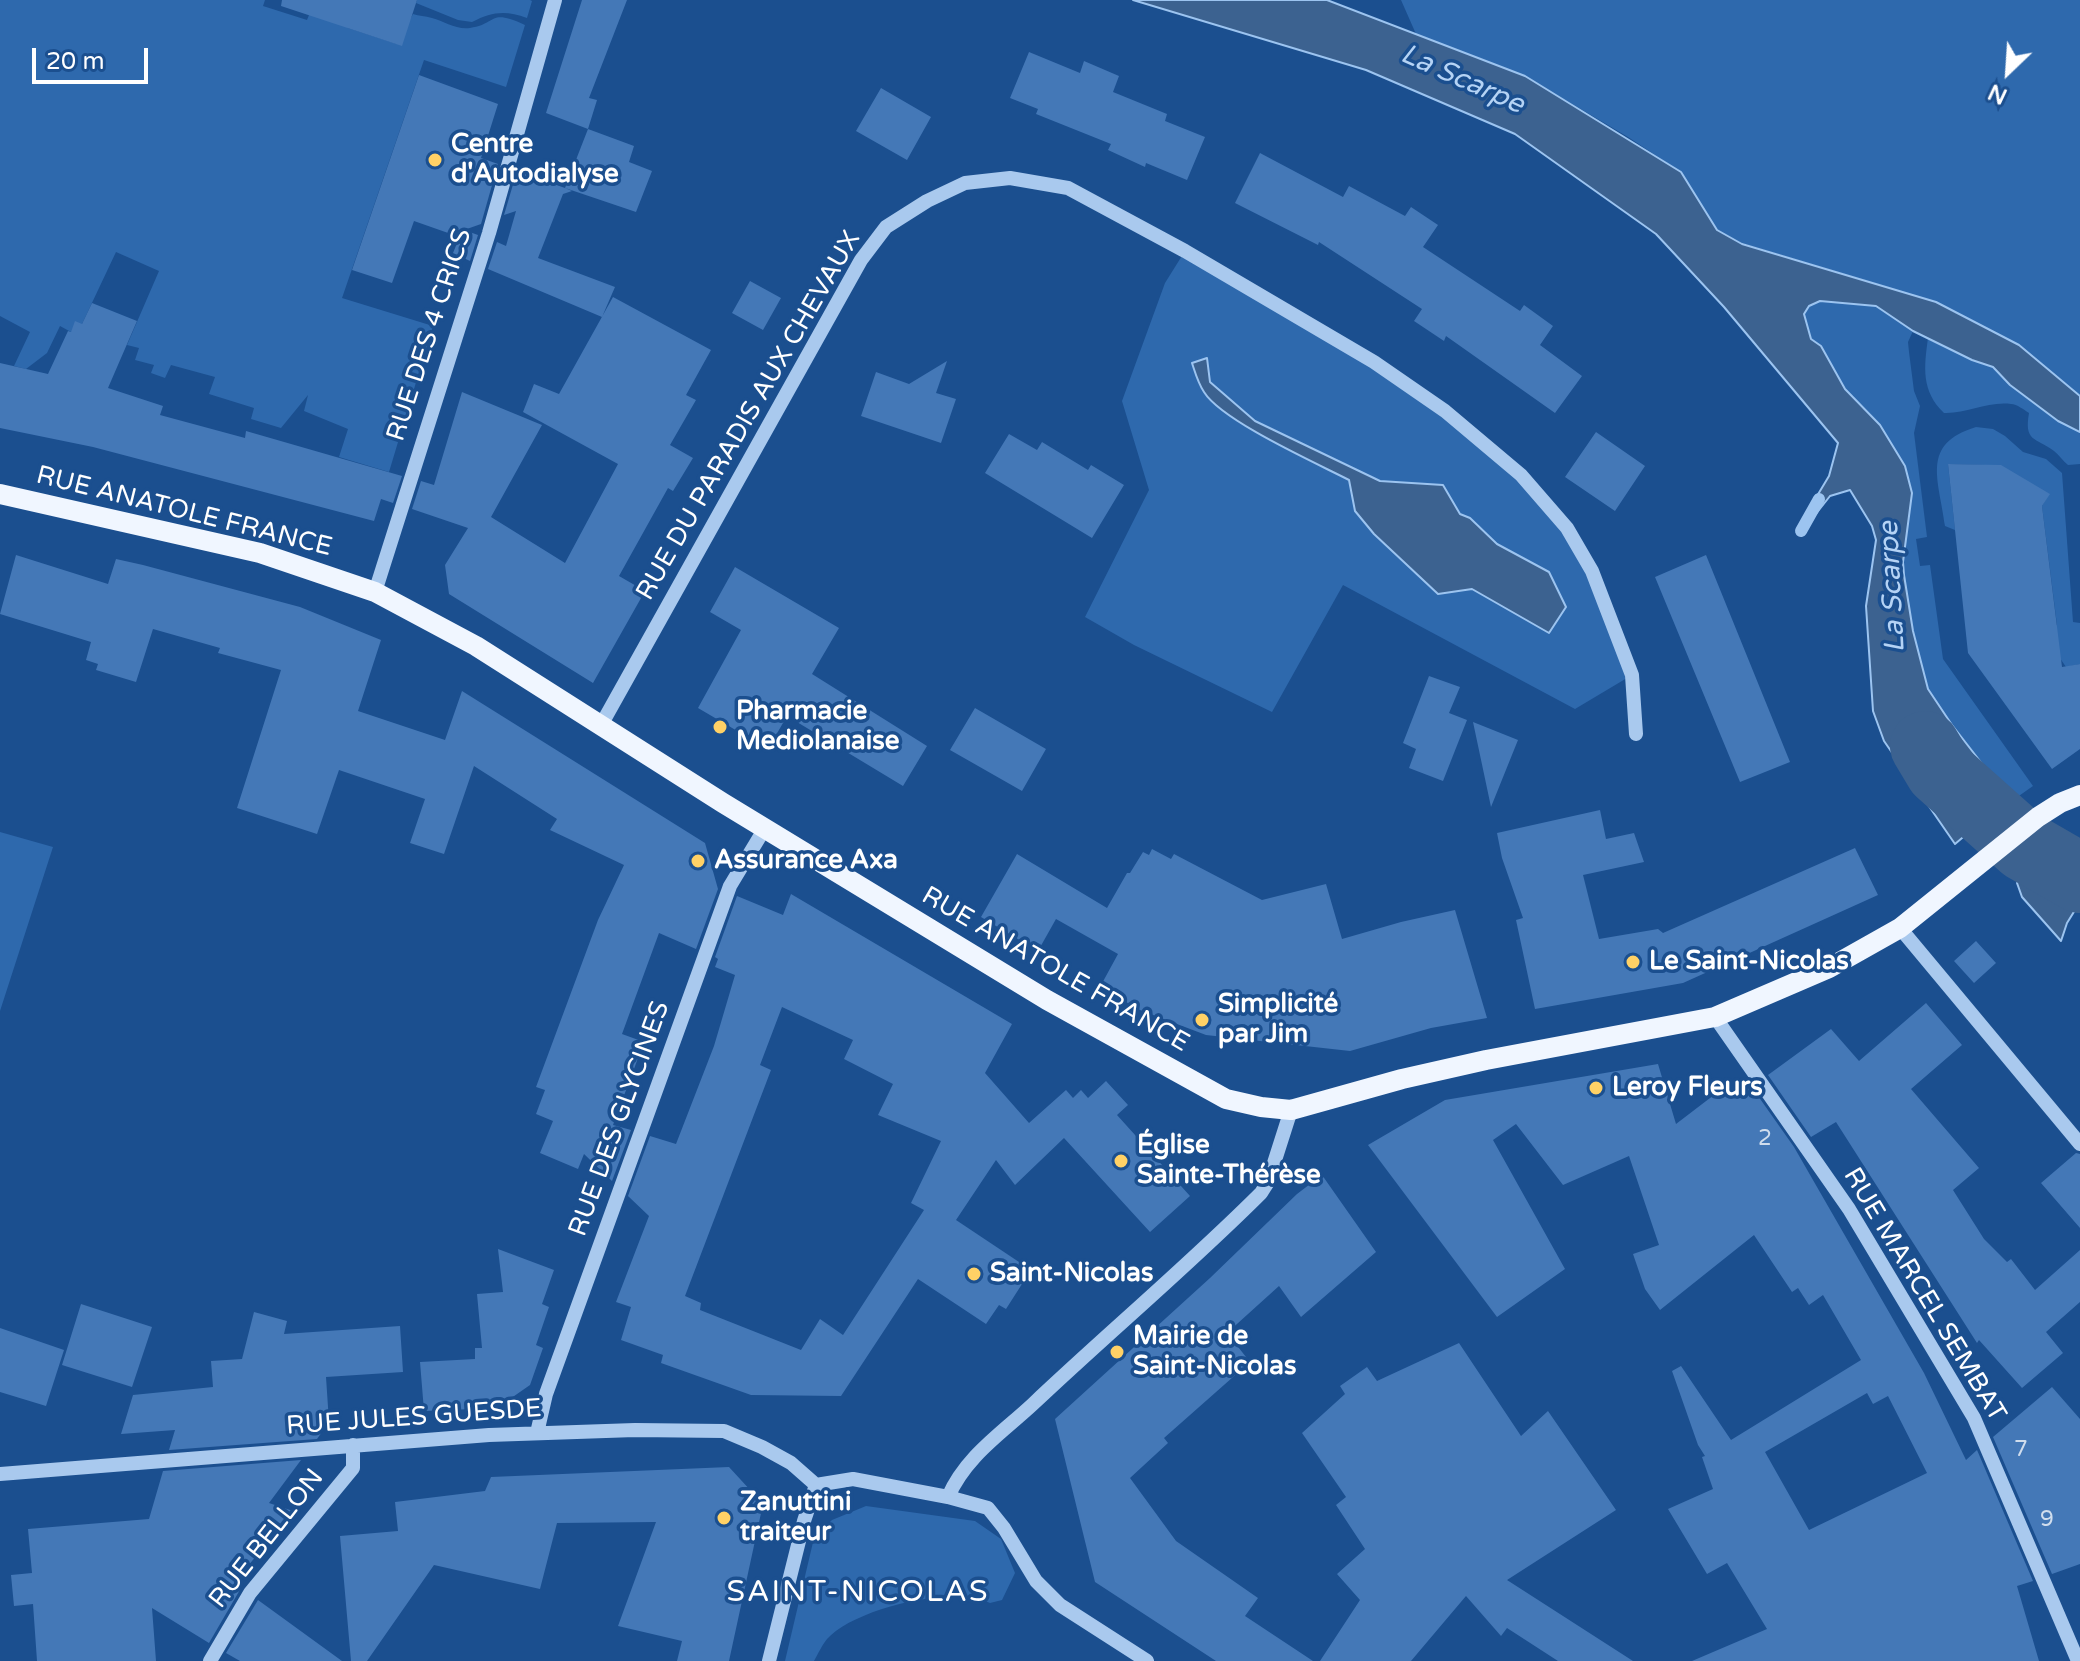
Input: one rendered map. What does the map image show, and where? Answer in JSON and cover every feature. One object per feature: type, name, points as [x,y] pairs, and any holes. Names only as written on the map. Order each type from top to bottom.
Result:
[{"type":"main road","name":"RUE ANATOLE FRANCE","points":[[0,494],[260,553],[375,592],[476,646],[600,727],[1047,1000],[1226,1099],[1291,1110],[1472,1063],[1715,1017],[1829,968],[1900,928],[2038,817],[2080,795]]},
{"type":"street","name":"RUE DES 4 CRICS","points":[[375,592],[489,233],[555,0]]},
{"type":"street","name":"RUE DU PARADIS AUX CHEVAUX","points":[[600,727],[861,260],[886,227],[927,201],[965,183],[1010,178],[1068,188],[1185,251],[1374,362],[1445,411],[1521,475],[1567,528],[1592,571],[1632,675],[1636,734]]},
{"type":"street","name":"RUE DES GLYCINES","points":[[537,1433],[546,1394],[730,886],[765,828]]},
{"type":"street","points":[[1900,928],[2080,1144]]},
{"type":"street","name":"RUE MARCEL SEMBAT","points":[[1715,1017],[1849,1209],[1974,1418],[2078,1661]]},
{"type":"street","points":[[948,1497],[956,1478],[983,1447],[1261,1193],[1268,1182],[1291,1110]]},
{"type":"street","name":"RUE JULES GUESDE","points":[[0,1474],[537,1433],[724,1431],[791,1463],[816,1485]]},
{"type":"street","name":"RUE BELLON","points":[[210,1661],[250,1593],[353,1468],[353,1445]]},
{"type":"street","points":[[769,1661],[816,1485],[853,1479],[988,1508],[1036,1581],[1060,1605],[1147,1661]]},
{"type":"shaded area","points":[[0,0],[265,0],[263,6],[307,20],[315,0],[348,28],[397,44],[413,14],[465,28],[479,26],[499,17],[525,25],[506,87],[424,60],[342,298],[433,326],[389,472],[339,457],[348,429],[304,411],[308,395],[281,428],[251,419],[254,408],[209,394],[215,377],[171,365],[165,378],[151,373],[154,365],[135,360],[139,348],[127,345],[159,271],[116,252],[82,324],[71,332],[60,326],[47,353],[26,369],[14,366],[30,332],[0,316]]},
{"type":"shaded area","points":[[417,0],[532,1],[527,18],[499,13],[472,22],[458,20],[416,3]]},
{"type":"shaded area","points":[[1401,0],[2080,0],[2080,396],[1936,302],[1742,243],[1717,230],[1681,172],[1525,76],[1416,34]]},
{"type":"shaded area","points":[[1185,251],[1445,411],[1567,528],[1632,675],[1575,709],[1343,585],[1272,712],[1134,645],[1085,617],[1149,490],[1122,401],[1165,283]]},
{"type":"shaded area","points":[[1820,301],[1875,306],[1913,331],[1908,342],[1914,391],[1920,406],[1914,433],[1927,537],[1916,539],[1920,566],[1930,565],[1943,659],[2033,786],[2016,798],[1997,783],[1928,689],[1913,631],[1904,575],[1905,466],[1880,425],[1845,389],[1821,346],[1811,339],[1804,314],[1809,306]]},
{"type":"shaded area","points":[[1928,338],[1993,367],[2010,385],[2058,421],[2080,432],[2080,464],[2068,465],[2054,451],[2032,438],[2028,429],[2029,413],[2016,405],[1994,404],[1944,413],[1931,396],[1926,378]]},
{"type":"shaded area","points":[[1976,427],[1993,429],[2023,452],[2046,459],[2062,473],[2073,622],[2080,623],[2080,664],[2066,667],[2039,627],[2057,625],[2042,506],[2049,494],[1985,465],[1948,464],[1955,530],[1945,526],[1937,479],[1940,453],[1958,434]]},
{"type":"shaded area","points":[[0,832],[53,847],[0,1011]]},
{"type":"shaded area","points":[[866,1506],[975,1521],[1001,1539],[1015,1573],[1002,1600],[990,1603],[953,1596],[881,1609],[840,1628],[827,1639],[814,1661],[785,1661],[814,1538],[832,1520]]},
{"type":"water","points":[[1133,0],[1327,0],[1525,76],[1681,172],[1717,230],[1742,244],[1936,302],[2019,345],[2080,396],[2080,432],[2058,421],[2010,385],[1993,367],[1913,331],[1876,306],[1820,301],[1809,306],[1804,314],[1811,339],[1821,346],[1845,389],[1880,425],[1905,466],[1912,493],[1904,575],[1913,631],[1928,689],[1997,783],[2016,798],[1989,815],[1955,844],[1884,741],[1873,711],[1866,606],[1876,540],[1872,526],[1850,490],[1830,496],[1815,515],[1808,511],[1829,476],[1838,443],[1724,307],[1656,234],[1515,134],[1366,70]]},
{"type":"water","points":[[1207,358],[1210,382],[1255,421],[1380,481],[1443,485],[1460,514],[1470,518],[1497,544],[1549,572],[1566,607],[1549,633],[1472,589],[1438,594],[1374,534],[1355,511],[1349,480],[1249,428],[1214,403],[1202,389],[1192,363]]},
{"type":"water","points":[[2070,842],[2080,847],[2080,902],[2067,923],[2061,941],[2022,897],[2017,883]]},
{"type":"building","points":[[282,0],[417,0],[402,46],[281,6]]},
{"type":"building","points":[[582,0],[627,0],[589,98],[597,100],[588,129],[546,113]]},
{"type":"building","points":[[1029,52],[1080,73],[1084,61],[1119,76],[1113,92],[1167,114],[1165,121],[1205,137],[1187,180],[1146,163],[1145,167],[1108,150],[1111,144],[1036,114],[1038,109],[1010,98]]},
{"type":"building","name":"Centre d'Autodialyse","points":[[419,75],[498,104],[481,158],[498,164],[481,224],[464,230],[478,235],[470,261],[453,253],[462,231],[451,234],[414,221],[392,283],[352,270]]},
{"type":"building","points":[[881,88],[931,117],[907,160],[856,131]]},
{"type":"building","points":[[588,129],[634,146],[629,162],[652,171],[636,212],[565,188]]},
{"type":"building","points":[[1260,153],[1343,197],[1349,186],[1405,216],[1411,207],[1438,225],[1423,247],[1520,311],[1524,305],[1553,326],[1540,345],[1582,376],[1555,413],[1446,336],[1444,341],[1414,321],[1422,309],[1319,242],[1318,245],[1235,203]]},
{"type":"building","points":[[517,171],[572,191],[563,194],[538,258],[615,287],[602,317],[488,269],[497,242],[506,246],[516,211],[504,215]]},
{"type":"building","points":[[750,281],[781,298],[763,330],[732,313]]},
{"type":"building","points":[[613,297],[711,350],[686,395],[696,400],[670,445],[693,458],[673,491],[668,488],[619,576],[645,591],[593,683],[449,594],[445,565],[468,528],[412,509],[421,481],[434,485],[462,392],[542,425],[491,517],[565,563],[618,464],[523,412],[534,384],[559,394]]},
{"type":"building","points":[[92,303],[137,321],[108,388],[163,406],[160,415],[245,438],[246,431],[402,476],[393,503],[381,499],[374,521],[93,447],[0,428],[0,363],[48,374],[68,331],[71,332],[75,321],[82,324]]},
{"type":"building","points":[[947,361],[936,393],[956,399],[941,443],[861,416],[876,372],[909,384]]},
{"type":"building","points":[[1596,432],[1645,466],[1615,511],[1565,477]]},
{"type":"building","points":[[1009,434],[1037,450],[1042,442],[1088,470],[1091,465],[1124,485],[1092,538],[985,473]]},
{"type":"building","points":[[1948,464],[2001,465],[2050,494],[2042,506],[2062,667],[2080,664],[2080,749],[2052,769],[1968,653]]},
{"type":"building","points":[[16,555],[108,584],[116,559],[143,565],[300,607],[381,640],[358,711],[445,740],[462,691],[705,843],[718,889],[696,949],[659,933],[622,1034],[644,1042],[613,1125],[631,1130],[612,1181],[584,1154],[578,1169],[540,1153],[553,1121],[536,1114],[545,1090],[536,1087],[598,920],[624,865],[550,830],[557,819],[474,766],[444,854],[410,843],[425,799],[339,770],[317,834],[237,808],[281,670],[218,653],[220,648],[153,629],[136,682],[96,670],[98,664],[86,660],[91,642],[0,614]]},
{"type":"building","points":[[1706,555],[1790,762],[1740,782],[1655,577]]},
{"type":"building","points":[[735,567],[839,628],[812,674],[927,746],[903,786],[787,716],[768,749],[698,708],[741,630],[710,612]]},
{"type":"building","points":[[1429,676],[1460,687],[1449,713],[1467,720],[1443,781],[1409,768],[1416,749],[1403,743]]},
{"type":"building","points":[[975,708],[1046,749],[1022,791],[950,750]]},
{"type":"building","points":[[1473,722],[1518,740],[1491,807]]},
{"type":"building","points":[[1600,810],[1606,839],[1634,833],[1644,862],[1583,875],[1599,939],[1658,929],[1663,933],[1855,848],[1878,895],[1683,983],[1535,1009],[1516,920],[1523,918],[1502,858],[1497,833]]},
{"type":"building","points":[[1152,849],[1171,859],[1174,854],[1262,900],[1326,884],[1342,939],[1455,910],[1487,1018],[1431,1028],[1350,1051],[1206,1035],[1140,1010],[1100,987],[1118,954],[1056,919],[1038,951],[981,917],[1017,854],[1107,908],[1143,852],[1149,855]]},
{"type":"building","points":[[791,894],[1012,1024],[985,1073],[1029,1123],[1066,1090],[1073,1098],[1081,1090],[1088,1098],[1106,1081],[1128,1105],[1117,1115],[1190,1196],[1150,1232],[1064,1138],[1015,1185],[996,1160],[956,1220],[1031,1270],[1006,1309],[999,1305],[986,1324],[918,1279],[841,1396],[751,1395],[661,1363],[663,1355],[621,1340],[631,1307],[616,1302],[649,1216],[628,1196],[650,1136],[676,1144],[714,1046],[735,975],[715,967],[718,959],[715,957],[737,896],[783,915]],"holes":[[[782,1007],[853,1040],[844,1059],[893,1084],[878,1115],[941,1141],[911,1203],[924,1210],[843,1335],[820,1319],[801,1350],[700,1310],[701,1303],[685,1296],[771,1070],[760,1065]]]},
{"type":"building","points":[[1976,941],[1996,963],[1974,983],[1954,961]]},
{"type":"building","points":[[1926,1003],[1962,1045],[1911,1089],[1979,1168],[1953,1190],[1984,1239],[2007,1262],[2011,1259],[2035,1290],[2080,1250],[2080,1302],[2046,1332],[2063,1353],[2022,1388],[1979,1340],[1977,1343],[1836,1122],[1811,1137],[1768,1075],[1831,1029],[1859,1061]]},
{"type":"building","points":[[1658,1064],[1676,1124],[1727,1085],[1736,1097],[1751,1086],[1794,1147],[1924,1373],[1966,1460],[1977,1450],[2033,1581],[2017,1586],[2039,1661],[1692,1661],[1767,1629],[1727,1563],[1707,1574],[1668,1509],[1713,1489],[1702,1457],[1705,1456],[1698,1445],[1672,1371],[1681,1366],[1731,1440],[1861,1360],[1823,1295],[1809,1305],[1798,1288],[1792,1292],[1754,1235],[1660,1310],[1645,1289],[1633,1254],[1659,1245],[1629,1156],[1563,1185],[1516,1124],[1493,1140],[1565,1269],[1497,1317],[1368,1145],[1445,1100]],"holes":[[[1867,1393],[1873,1404],[1888,1396],[1927,1473],[1809,1530],[1765,1452]]]},
{"type":"building","points":[[2076,1153],[2080,1154],[2080,1228],[2041,1183]]},
{"type":"building","points":[[1322,1175],[1376,1252],[1301,1317],[1279,1286],[1227,1333],[1250,1362],[1164,1438],[1168,1443],[1130,1478],[1176,1541],[1258,1598],[1245,1616],[1313,1661],[1216,1661],[1095,1582],[1055,1419],[1297,1194]]},
{"type":"building","points":[[498,1249],[554,1270],[542,1304],[549,1307],[536,1345],[543,1348],[530,1385],[497,1408],[424,1411],[420,1362],[475,1359],[475,1348],[482,1348],[477,1294],[503,1292]]},
{"type":"building","points":[[81,1304],[152,1327],[132,1387],[62,1365]]},
{"type":"building","points":[[254,1312],[287,1321],[284,1334],[400,1326],[403,1372],[326,1377],[329,1422],[317,1439],[169,1450],[175,1430],[121,1434],[133,1395],[213,1387],[211,1361],[242,1359]]},
{"type":"building","points":[[0,1328],[64,1350],[46,1406],[0,1392]]},
{"type":"building","points":[[1459,1343],[1521,1436],[1548,1411],[1616,1510],[1507,1580],[1633,1661],[1558,1661],[1507,1628],[1501,1636],[1466,1596],[1411,1661],[1320,1661],[1360,1600],[1337,1574],[1365,1549],[1336,1505],[1346,1497],[1302,1433],[1345,1394],[1340,1386],[1367,1367],[1377,1381]]},
{"type":"building","points":[[2052,1387],[2080,1419],[2080,1564],[2052,1574],[1993,1437]]},
{"type":"building","points":[[301,1460],[269,1503],[293,1511],[234,1583],[241,1588],[209,1643],[152,1608],[156,1661],[37,1661],[33,1604],[14,1606],[11,1575],[32,1573],[28,1529],[149,1519],[163,1471]]},
{"type":"building","points":[[729,1467],[763,1504],[729,1661],[677,1661],[682,1641],[618,1626],[656,1522],[557,1523],[540,1589],[434,1565],[367,1661],[351,1661],[340,1536],[398,1531],[395,1502],[485,1491],[491,1477]]},
{"type":"building","points":[[258,1600],[342,1661],[240,1661],[226,1653]]},
{"type":"waterway","points":[[1801,531],[1819,499]]},
{"type":"waterway","name":"La Scarpe","points":[[1925,746],[1940,771],[2024,846],[2080,878]]},
{"type":"place","name":"Centre d'Autodialyse","points":[[435,160]]},
{"type":"place","name":"Pharmacie Mediolanaise","points":[[720,727]]},
{"type":"place","name":"Assurance Axa","points":[[698,861]]},
{"type":"place","name":"Le Saint-Nicolas","points":[[1633,962]]},
{"type":"place","name":"Simplicité par Jim","points":[[1202,1020]]},
{"type":"place","name":"Leroy Fleurs","points":[[1596,1088]]},
{"type":"place","name":"Église Sainte-Thérèse","points":[[1121,1161]]},
{"type":"place","name":"Saint-Nicolas","points":[[974,1274]]},
{"type":"place","name":"Mairie de Saint-Nicolas","points":[[1117,1352]]},
{"type":"place","name":"Zanuttini traiteur","points":[[724,1518]]},
{"type":"district","name":"SAINT-NICOLAS","points":[[858,1593]]}]
